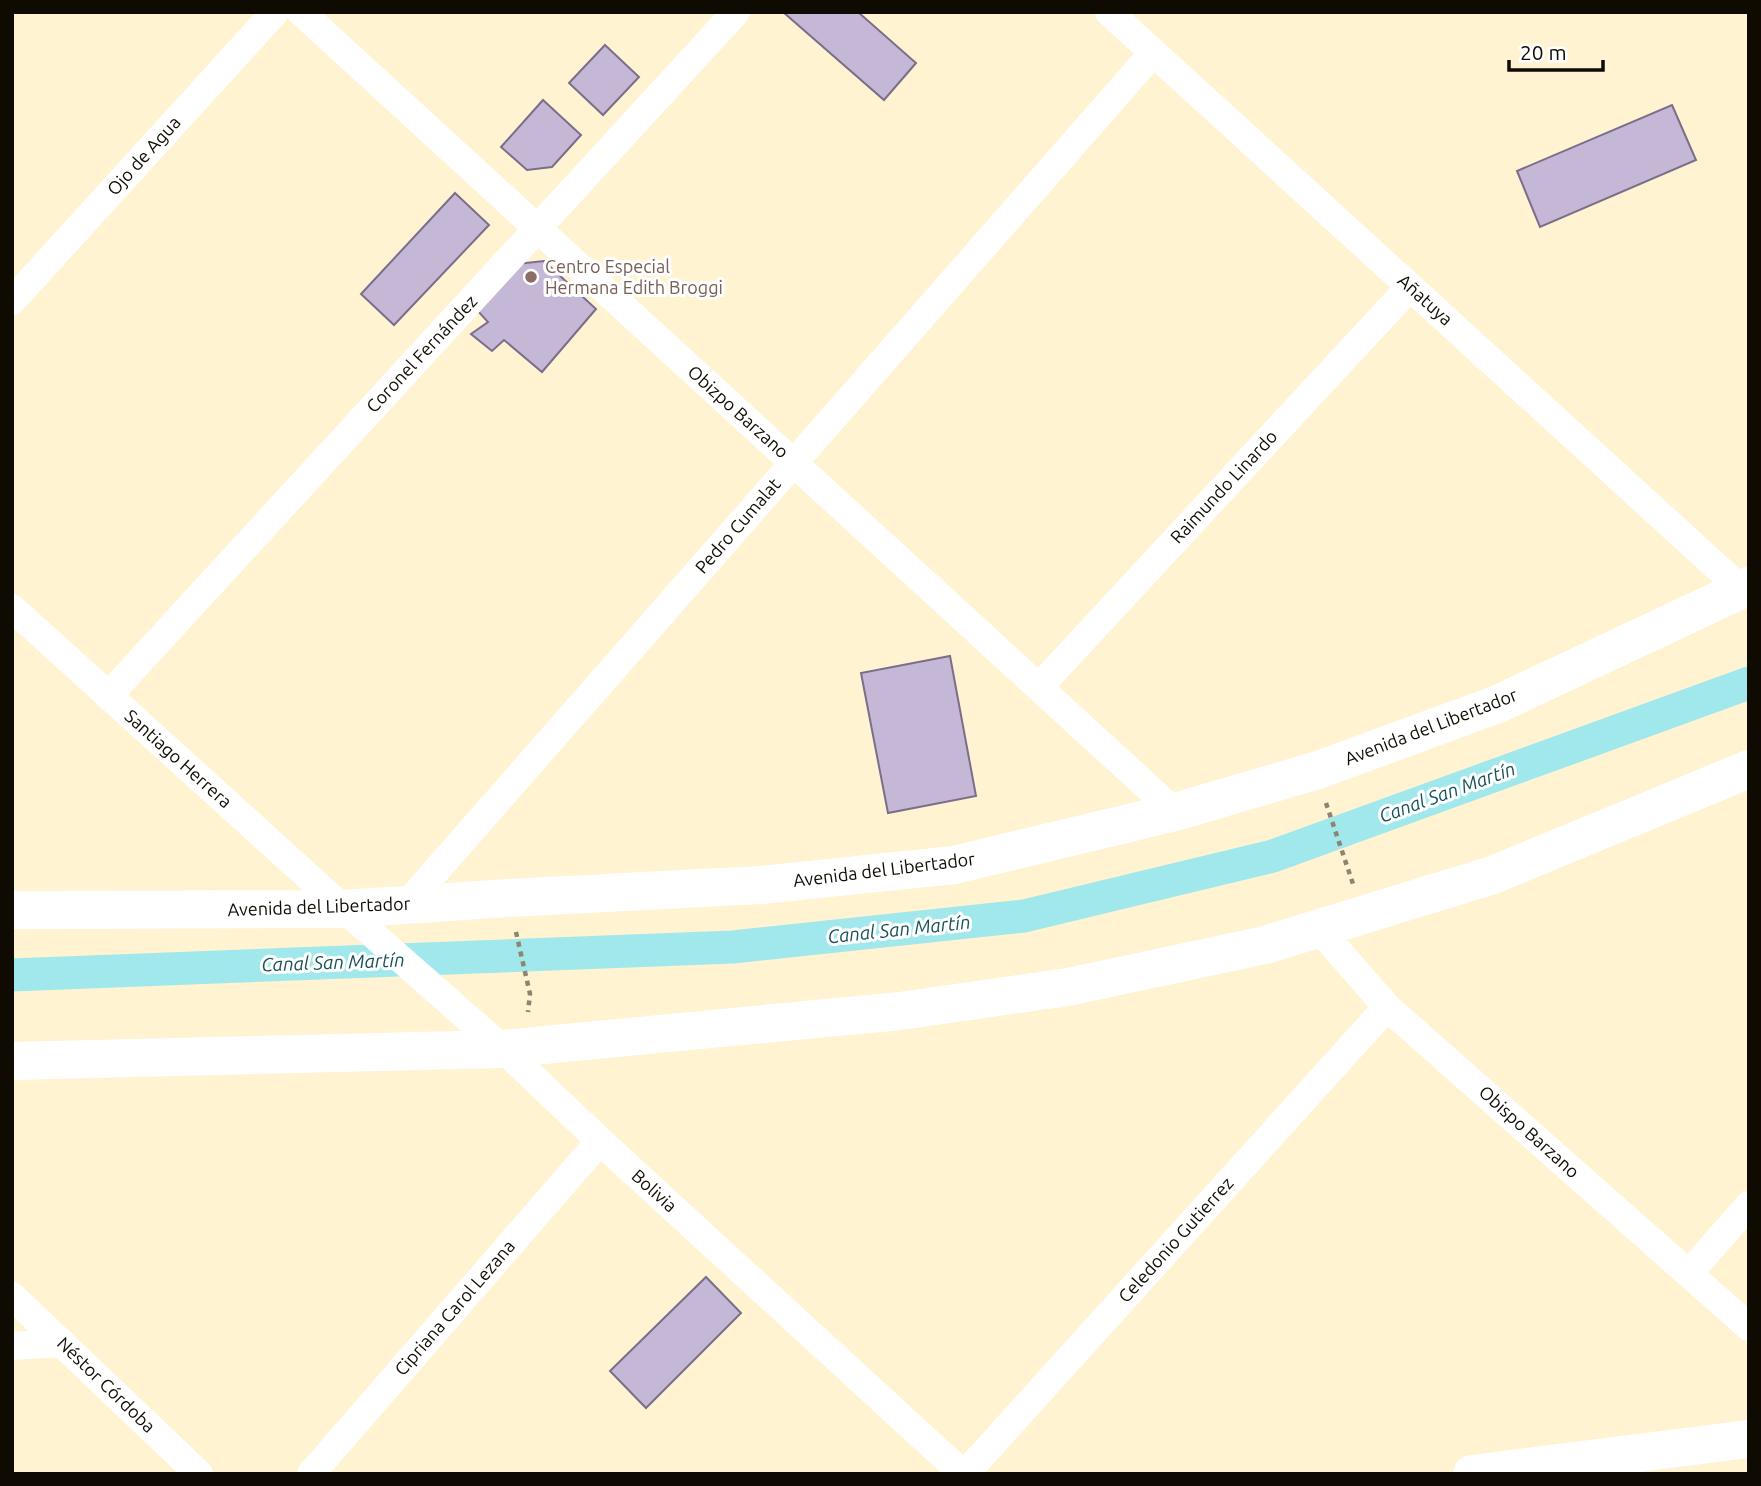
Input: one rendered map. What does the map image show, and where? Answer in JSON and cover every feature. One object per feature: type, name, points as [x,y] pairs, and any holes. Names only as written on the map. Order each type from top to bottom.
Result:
[{"type":"street","name":"Ojo de Agua","points":[[12,301],[275,12]]},
{"type":"street","name":"Obizpo Barzano","points":[[301,12],[1175,812]]},
{"type":"street","name":"Coronel Fernández","points":[[108,696],[736,12]]},
{"type":"street","name":"Añatuya","points":[[1109,12],[1410,287],[1745,587]]},
{"type":"street","name":"Pedro Cumalat","points":[[406,905],[1153,53]]},
{"type":"street","name":"Raimundo Linardo","points":[[1039,687],[1410,287]]},
{"type":"street","name":"Avenida del Libertador","points":[[12,910],[344,909],[760,885],[954,865],[1175,812],[1318,770],[1497,704],[1745,587]]},
{"type":"street","name":"Santiago Herrera","points":[[12,608],[344,909]]},
{"type":"street","points":[[12,1061],[503,1049],[900,1011],[1068,987],[1265,945],[1493,875],[1749,769]]},
{"type":"street","name":"Bolivia","points":[[344,909],[503,1049],[964,1474]]},
{"type":"street","name":"Obispo Barzano","points":[[1318,929],[1387,1007],[1749,1327]]},
{"type":"street","name":"Celedonio Gutierrez","points":[[964,1474],[1387,1007]]},
{"type":"street","name":"Cipriana Carol Lezana","points":[[311,1474],[600,1141]]},
{"type":"street","points":[[1689,1273],[1749,1205]]},
{"type":"street","name":"Néstor Córdoba","points":[[12,1296],[200,1474]]},
{"type":"street","points":[[12,1346],[62,1343]]},
{"type":"street","points":[[1472,1474],[1749,1439]]},
{"type":"path","points":[[1326,802],[1349,874]]},
{"type":"path","points":[[517,938],[530,994]]},
{"type":"building","points":[[783,12],[858,12],[916,63],[884,100]]},
{"type":"building","points":[[605,45],[639,77],[603,115],[569,83]]},
{"type":"building","points":[[543,100],[581,135],[552,167],[527,170],[501,147]]},
{"type":"building","points":[[1672,105],[1696,160],[1540,227],[1517,171]]},
{"type":"building","points":[[455,193],[489,225],[394,325],[361,294]]},
{"type":"building","points":[[544,261],[596,309],[542,372],[504,340],[492,351],[471,334],[488,322],[476,309],[517,264]]},
{"type":"building","points":[[950,656],[976,796],[888,813],[861,673]]},
{"type":"building","points":[[706,1277],[741,1313],[646,1408],[610,1371]]},
{"type":"waterway","name":"Canal San Martín","points":[[12,975],[733,947],[1024,916],[1273,856],[1749,683]]},
{"type":"place","name":"Centro Especial Hermana Edith Broggi","points":[[531,277]]}]
